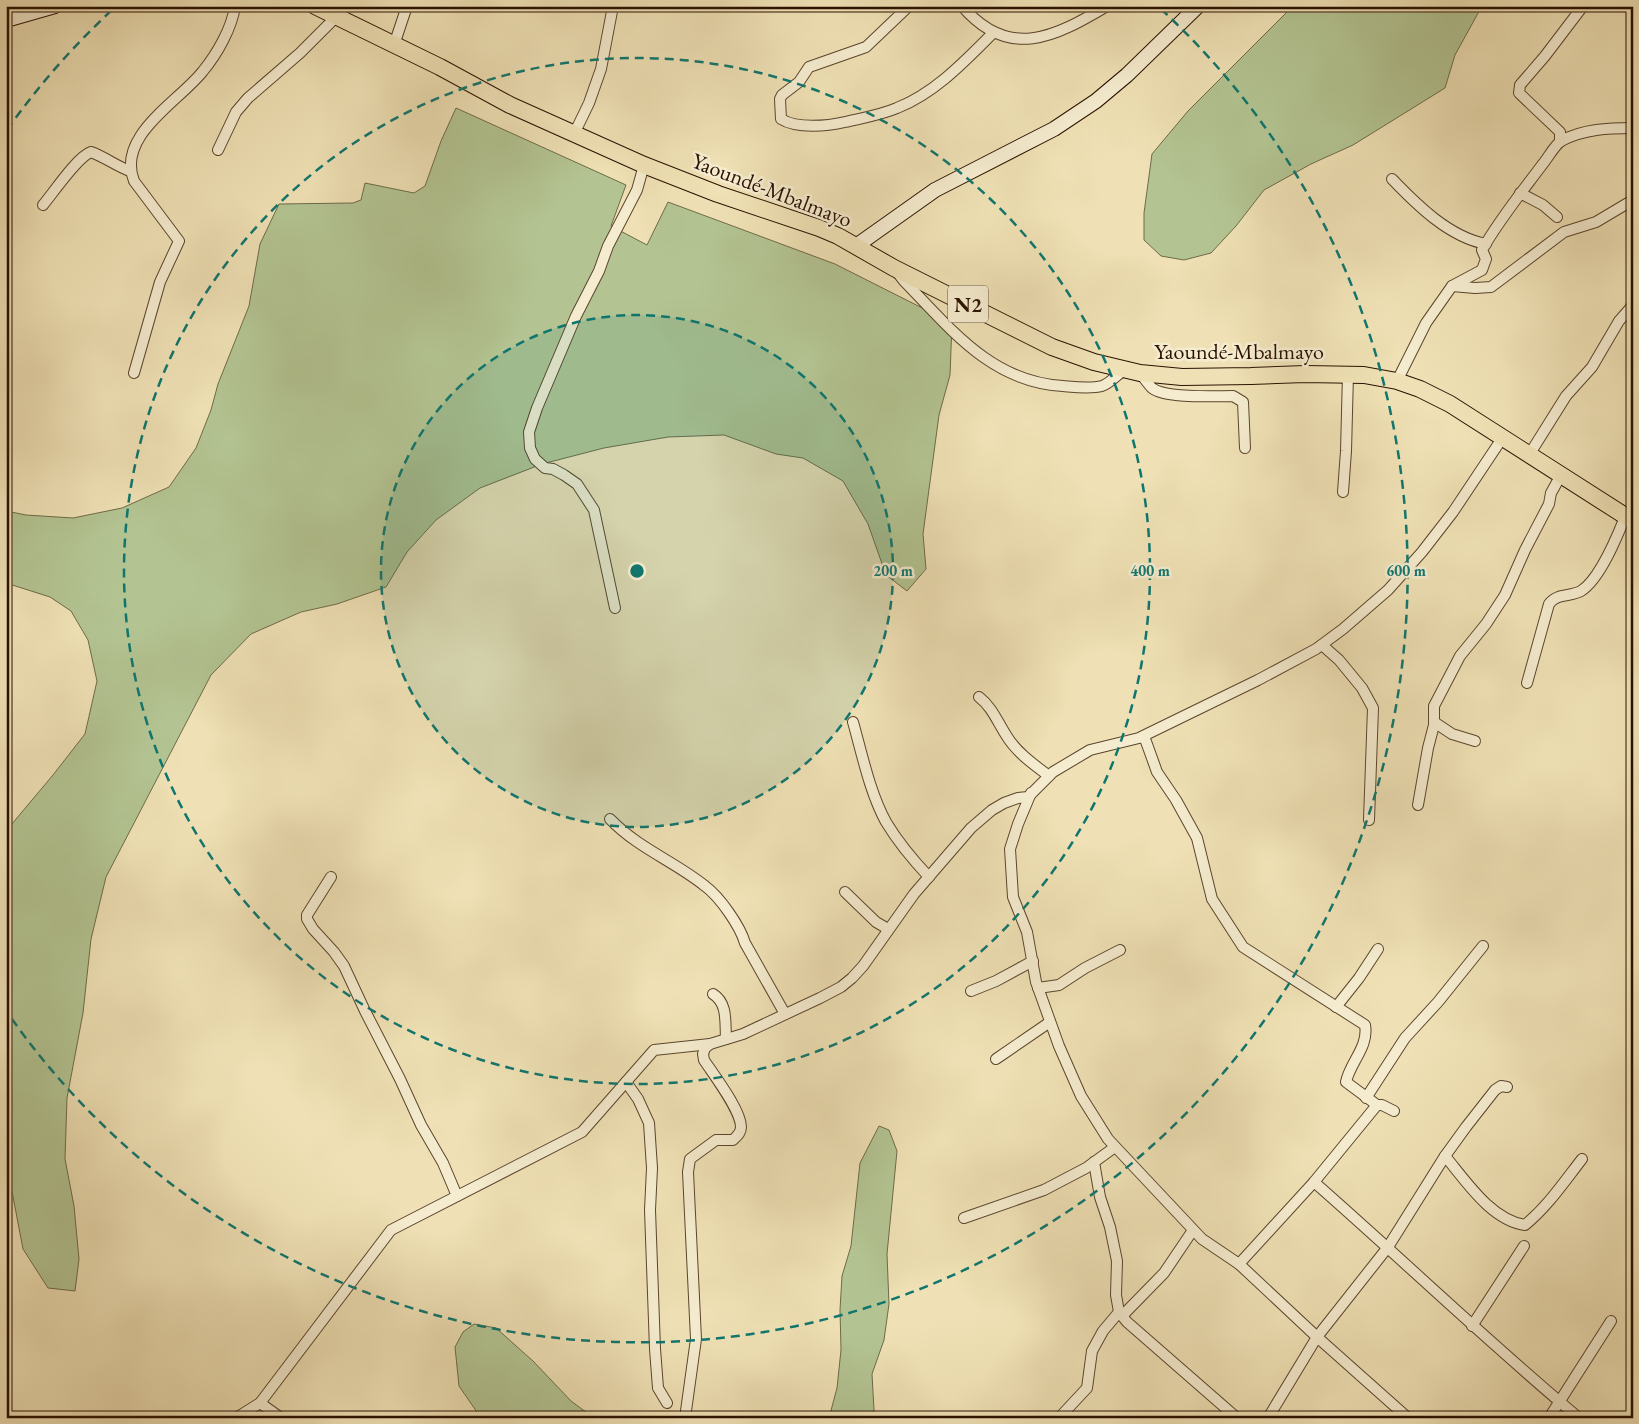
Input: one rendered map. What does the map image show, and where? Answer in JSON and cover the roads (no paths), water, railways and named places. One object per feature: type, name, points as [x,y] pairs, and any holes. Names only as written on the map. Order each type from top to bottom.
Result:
[{"type":"highway","name":"Yaoundé-Mbalmayo","points":[[325,10],[440,67],[510,105],[644,165],[718,194],[818,228],[1052,347],[1124,370],[1140,373],[1182,377],[1348,374],[1396,381],[1420,389],[1450,404],[1629,519]]},
{"type":"main road","points":[[6,20],[55,6]]},
{"type":"main road","points":[[856,246],[935,190],[1054,129],[1096,101],[1127,75],[1198,6]]},
{"type":"street","points":[[134,373],[160,282],[179,241],[134,181],[130,171],[130,162],[144,130],[160,112],[184,93],[204,71],[220,46],[234,17],[235,6]]},
{"type":"street","points":[[394,45],[407,6]]},
{"type":"street","points":[[574,134],[589,102],[601,69],[612,6]]},
{"type":"street","points":[[909,6],[866,48],[809,67],[799,82],[780,99],[781,120],[797,124],[833,125],[896,108],[918,97],[943,80],[993,33]]},
{"type":"street","points":[[962,6],[973,18],[993,33],[1014,38],[1038,38],[1053,35],[1079,23],[1107,6]]},
{"type":"street","points":[[1560,142],[1560,132],[1519,93],[1520,85],[1584,6]]},
{"type":"street","points":[[218,150],[236,112],[248,98],[300,53],[325,10]]},
{"type":"street","points":[[1396,381],[1426,323],[1452,286],[1482,270],[1486,260],[1482,250],[1520,193],[1560,142],[1587,131],[1633,128]]},
{"type":"street","points":[[43,205],[86,154],[91,152],[101,156],[117,167],[130,171]]},
{"type":"street","points":[[615,608],[594,510],[577,484],[553,469],[545,468],[535,459],[530,448],[529,432],[537,408],[576,316],[636,190],[644,165]]},
{"type":"street","points":[[1392,179],[1446,226],[1464,237],[1486,244]]},
{"type":"street","points":[[1520,193],[1543,205],[1557,217]]},
{"type":"street","points":[[1452,286],[1491,288],[1564,232],[1596,222],[1633,200]]},
{"type":"street","points":[[894,268],[904,282],[966,344],[987,361],[1019,376],[1053,386],[1103,386],[1124,370]]},
{"type":"street","points":[[1529,455],[1566,396],[1592,366],[1619,321],[1633,305]]},
{"type":"street","points":[[1140,373],[1152,388],[1157,391],[1176,394],[1233,396],[1238,398],[1243,402],[1245,448]]},
{"type":"street","points":[[1343,492],[1348,374]]},
{"type":"street","points":[[236,1418],[260,1403],[391,1230],[582,1132],[654,1050],[710,1044],[743,1034],[841,987],[864,966],[888,929],[929,877],[971,828],[992,810],[1018,798],[1028,797],[1048,776],[1090,750],[1144,736],[1258,680],[1322,645],[1343,629],[1388,590],[1422,552],[1453,512],[1503,437]]},
{"type":"street","points":[[1418,805],[1434,722],[1434,706],[1460,656],[1486,624],[1505,595],[1524,550],[1549,504],[1551,493],[1561,475]]},
{"type":"street","points":[[1527,683],[1549,604],[1556,597],[1570,595],[1581,590],[1590,582],[1629,519]]},
{"type":"street","points":[[1322,645],[1339,660],[1362,688],[1373,708],[1369,820]]},
{"type":"street","points":[[979,697],[987,703],[1015,748],[1048,776]]},
{"type":"street","points":[[852,722],[875,794],[886,821],[915,862],[929,877]]},
{"type":"street","points":[[1434,722],[1452,734],[1475,741]]},
{"type":"street","points":[[1144,736],[1157,772],[1176,800],[1197,838],[1212,899],[1243,947],[1365,1025],[1366,1033],[1362,1047],[1347,1076],[1346,1082],[1377,1105],[1382,1105],[1394,1111]]},
{"type":"street","points":[[1031,793],[1010,849],[1013,897],[1028,932],[1038,988],[1059,1046],[1081,1096],[1108,1139],[1202,1239],[1239,1264],[1408,1418]]},
{"type":"street","points":[[610,819],[633,840],[706,887],[715,896],[742,932],[745,943],[786,1014]]},
{"type":"street","points":[[331,877],[307,915],[307,919],[344,966],[364,1011],[443,1163],[457,1196]]},
{"type":"street","points":[[845,892],[876,922],[888,929]]},
{"type":"street","points":[[1366,1098],[1405,1038],[1438,1002],[1483,946]]},
{"type":"street","points":[[1336,1007],[1359,978],[1378,949]]},
{"type":"street","points":[[1038,988],[1058,986],[1085,968],[1120,950]]},
{"type":"street","points":[[971,991],[996,981],[1033,961]]},
{"type":"street","points":[[713,994],[723,1003],[726,1039]]},
{"type":"street","points":[[996,1059],[1050,1022]]},
{"type":"street","points":[[685,1418],[696,1339],[688,1172],[690,1159],[716,1140],[733,1140],[738,1135],[741,1127],[737,1111],[704,1060],[705,1048],[710,1044]]},
{"type":"street","points":[[626,1082],[638,1099],[650,1123],[652,1168],[650,1210],[655,1349],[658,1388],[667,1403]]},
{"type":"street","points":[[1268,1418],[1317,1337],[1388,1247],[1445,1156],[1495,1090],[1500,1086],[1507,1087]]},
{"type":"street","points":[[1239,1264],[1314,1182],[1377,1105]]},
{"type":"street","points":[[964,1218],[1044,1190],[1094,1162],[1115,1147]]},
{"type":"street","points":[[1445,1156],[1486,1204],[1515,1223],[1525,1224],[1538,1214],[1554,1196],[1582,1158]]},
{"type":"street","points":[[1094,1162],[1100,1197],[1110,1227],[1117,1261],[1116,1295],[1120,1314],[1237,1418]]},
{"type":"street","points":[[1314,1182],[1388,1247],[1472,1326],[1579,1418]]},
{"type":"street","points":[[1059,1418],[1087,1388],[1092,1351],[1103,1331],[1164,1273],[1193,1230]]},
{"type":"street","points":[[1472,1326],[1524,1246]]},
{"type":"street","points":[[1549,1418],[1612,1321]]},
{"type":"street","points":[[260,1403],[281,1418]]}]
